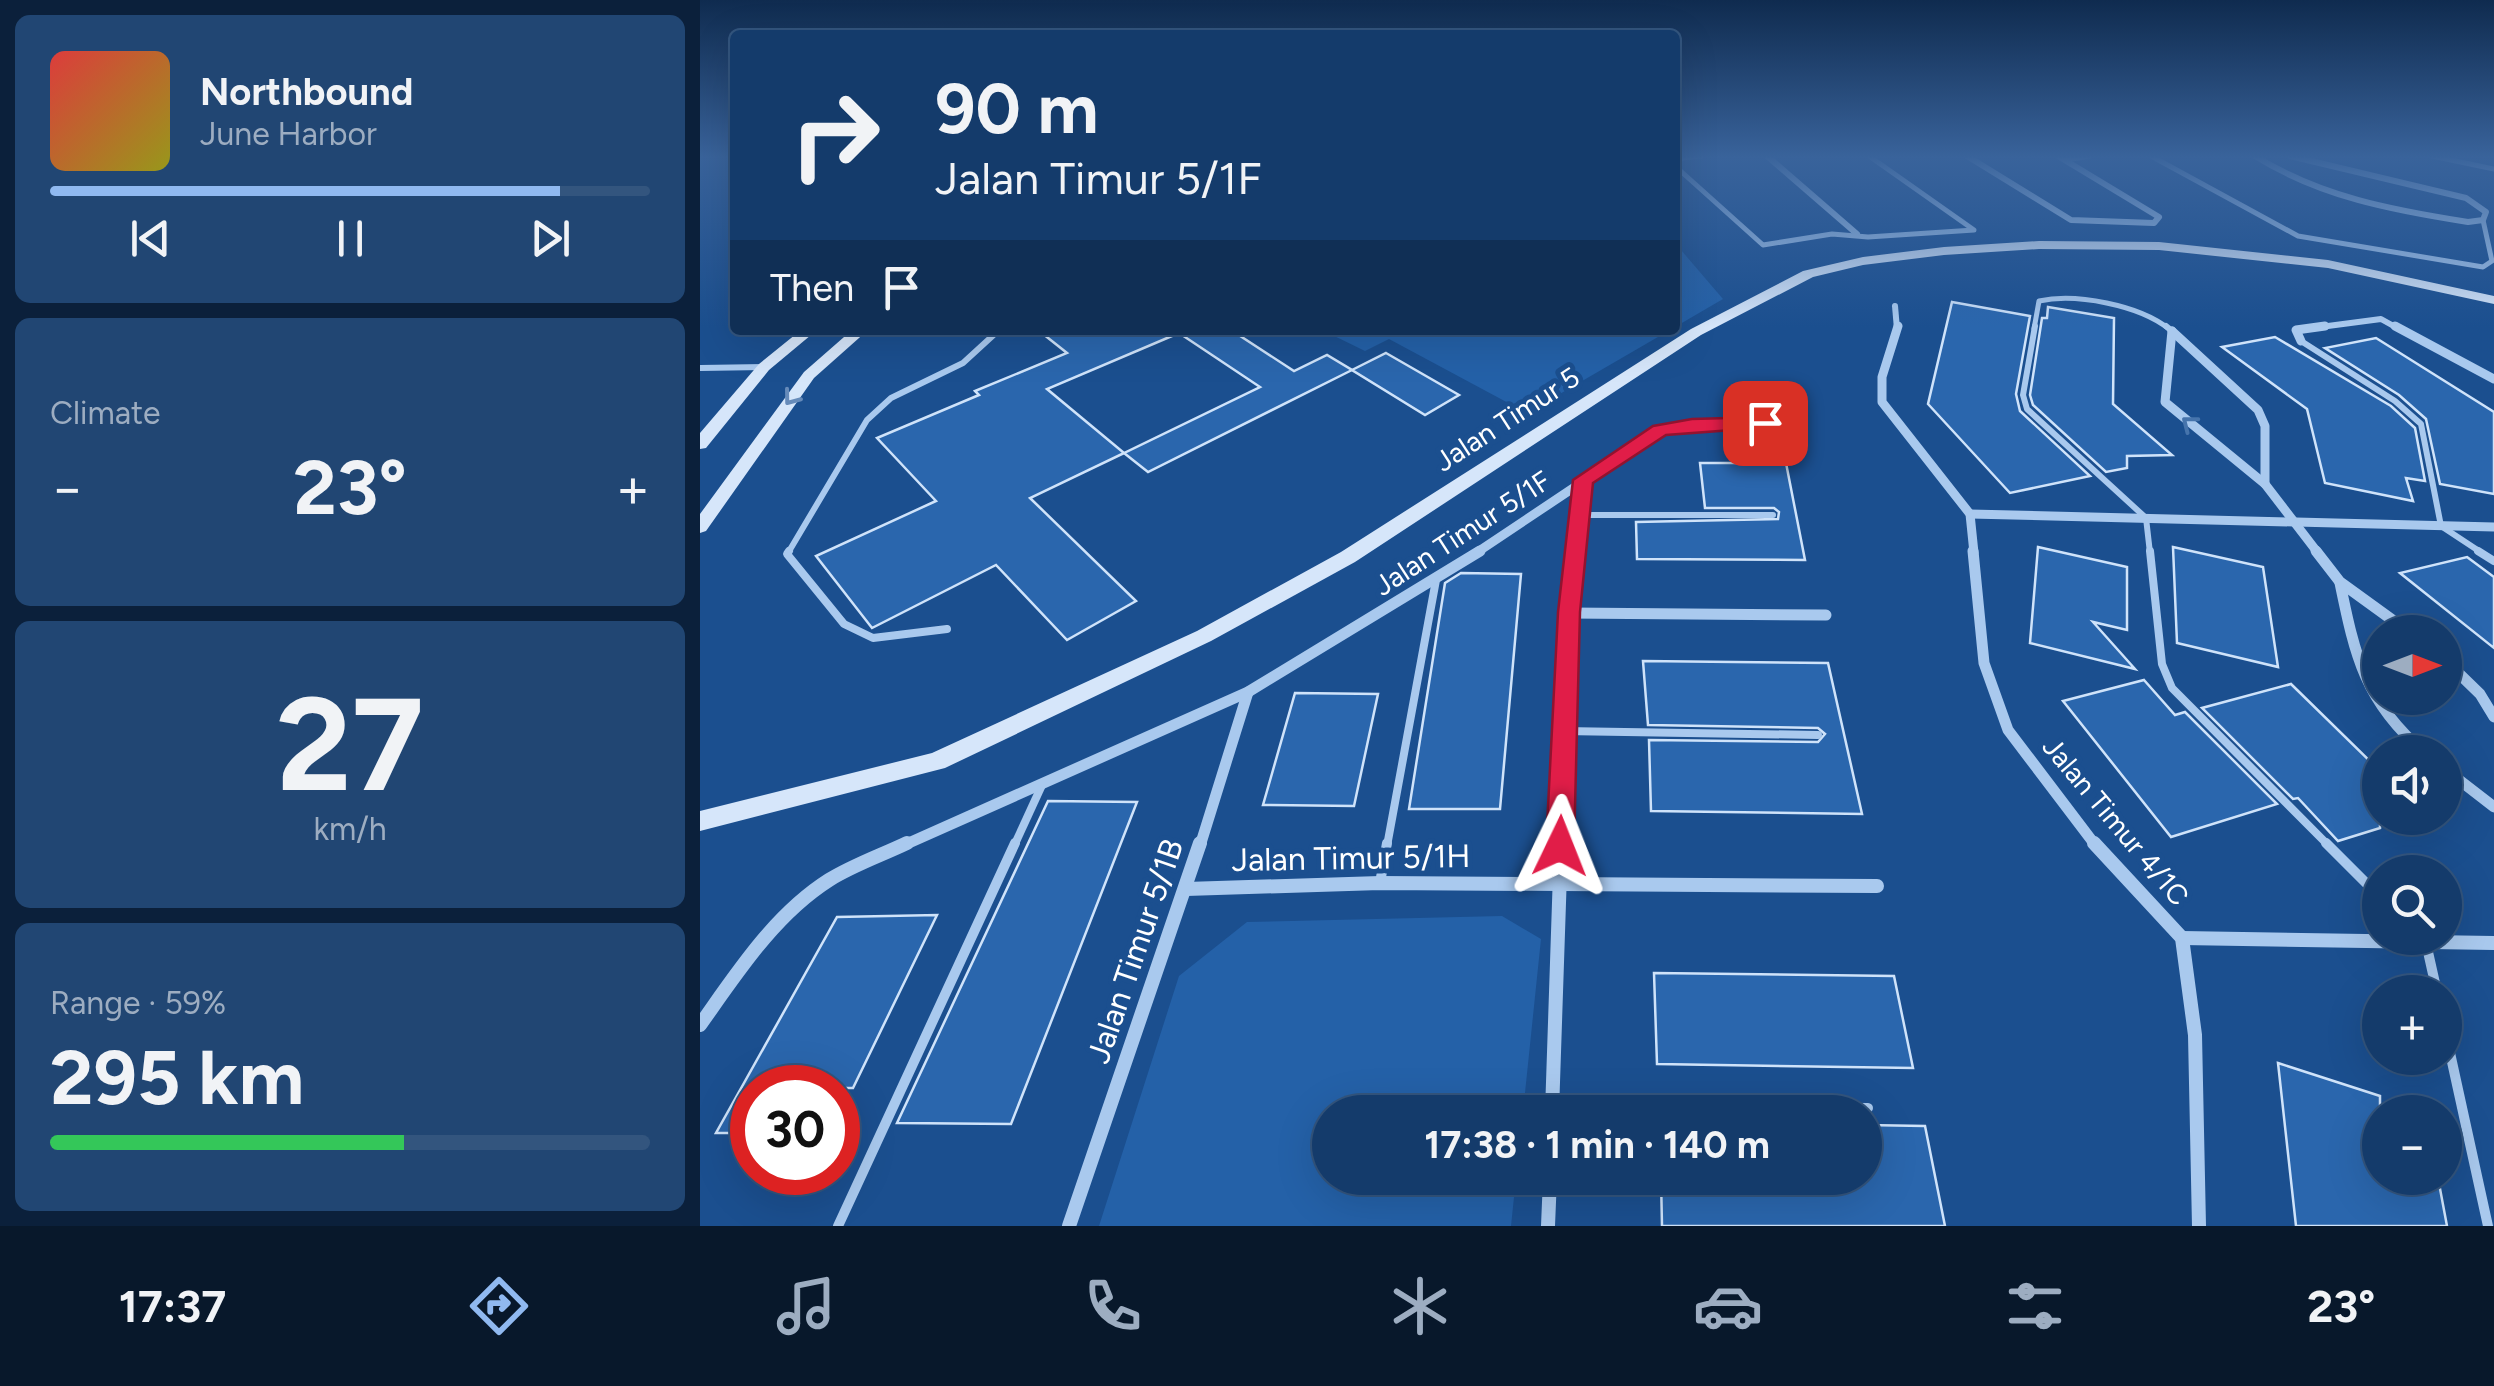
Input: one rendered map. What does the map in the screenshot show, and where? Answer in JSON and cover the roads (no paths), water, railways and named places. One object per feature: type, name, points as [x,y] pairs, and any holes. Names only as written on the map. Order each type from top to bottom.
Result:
[{"type":"street","points":[[1833,213],[1857,234]]},
{"type":"street","points":[[2060,213],[2071,220],[2132,224],[2154,223],[2159,217],[2153,213]]},
{"type":"street","points":[[2414,213],[2468,222],[2483,220],[2486,213]]},
{"type":"street","name":"Jalan Timur 5","points":[[702,820],[937,762],[1187,644],[1348,557],[1696,332],[1808,274],[1863,261],[1944,251],[2039,245],[2159,246],[2328,264],[2494,300]]},
{"type":"street","points":[[1895,306],[1898,326],[1882,377],[1882,402],[1970,514],[2494,527]]},
{"type":"street","points":[[2302,340],[2296,330],[2381,319],[2494,379]]},
{"type":"street","points":[[2172,331],[2258,410],[2265,426],[2266,484]]},
{"type":"street","points":[[2172,331],[2164,402],[2266,484],[2340,582],[2385,615]]},
{"type":"street","points":[[700,444],[764,367],[804,335]]},
{"type":"street","points":[[700,526],[808,375],[855,335]]},
{"type":"street","name":"Jalan Timur 5/1F","points":[[700,1025],[770,929],[800,898],[832,878],[1046,778],[1248,692],[1436,580],[1660,430],[1765,423]]},
{"type":"street","points":[[1552,1095],[1563,731],[1569,612],[1583,480]]},
{"type":"street","name":"Jalan Timur 4/1C","points":[[1970,514],[1984,663],[2008,730],[2096,846],[2182,938],[2195,1035],[2199,1226]]},
{"type":"street","points":[[2340,582],[2360,674],[2376,705],[2407,735]]},
{"type":"street","points":[[1569,612],[1826,615]]},
{"type":"street","points":[[2462,677],[2480,694],[2494,717]]},
{"type":"street","name":"Jalan Timur 5/1B","points":[[1068,1226],[1186,890],[1248,692]]},
{"type":"street","points":[[2462,782],[2494,807]]},
{"type":"street","name":"Jalan Timur 5/1H","points":[[1186,890],[1380,883],[1877,886]]},
{"type":"street","points":[[2182,938],[2362,939]]},
{"type":"street","points":[[2462,942],[2494,944]]},
{"type":"street","points":[[1548,1226],[1549,1195]]},
{"type":"lane","points":[[1725,213],[1756,243],[1773,245],[1832,234],[1974,230],[1955,213]]},
{"type":"lane","points":[[2256,213],[2298,236],[2482,267],[2492,261],[2483,220]]},
{"type":"lane","points":[[2172,331],[2158,318],[2046,297],[2039,301],[2024,396],[2027,408],[2146,518],[2162,664],[2172,688],[2362,878]]},
{"type":"lane","points":[[947,628],[874,638],[844,624],[787,554],[867,420],[891,398],[963,363],[994,335]]},
{"type":"lane","points":[[2302,340],[2422,424],[2441,526],[2494,561]]},
{"type":"lane","points":[[700,368],[764,367]]},
{"type":"lane","points":[[1580,515],[1774,516]]},
{"type":"lane","points":[[1380,883],[1436,580]]},
{"type":"lane","points":[[1563,731],[1818,735]]},
{"type":"lane","points":[[838,1226],[1046,778]]},
{"type":"lane","points":[[2455,1075],[2488,1226]]}]
